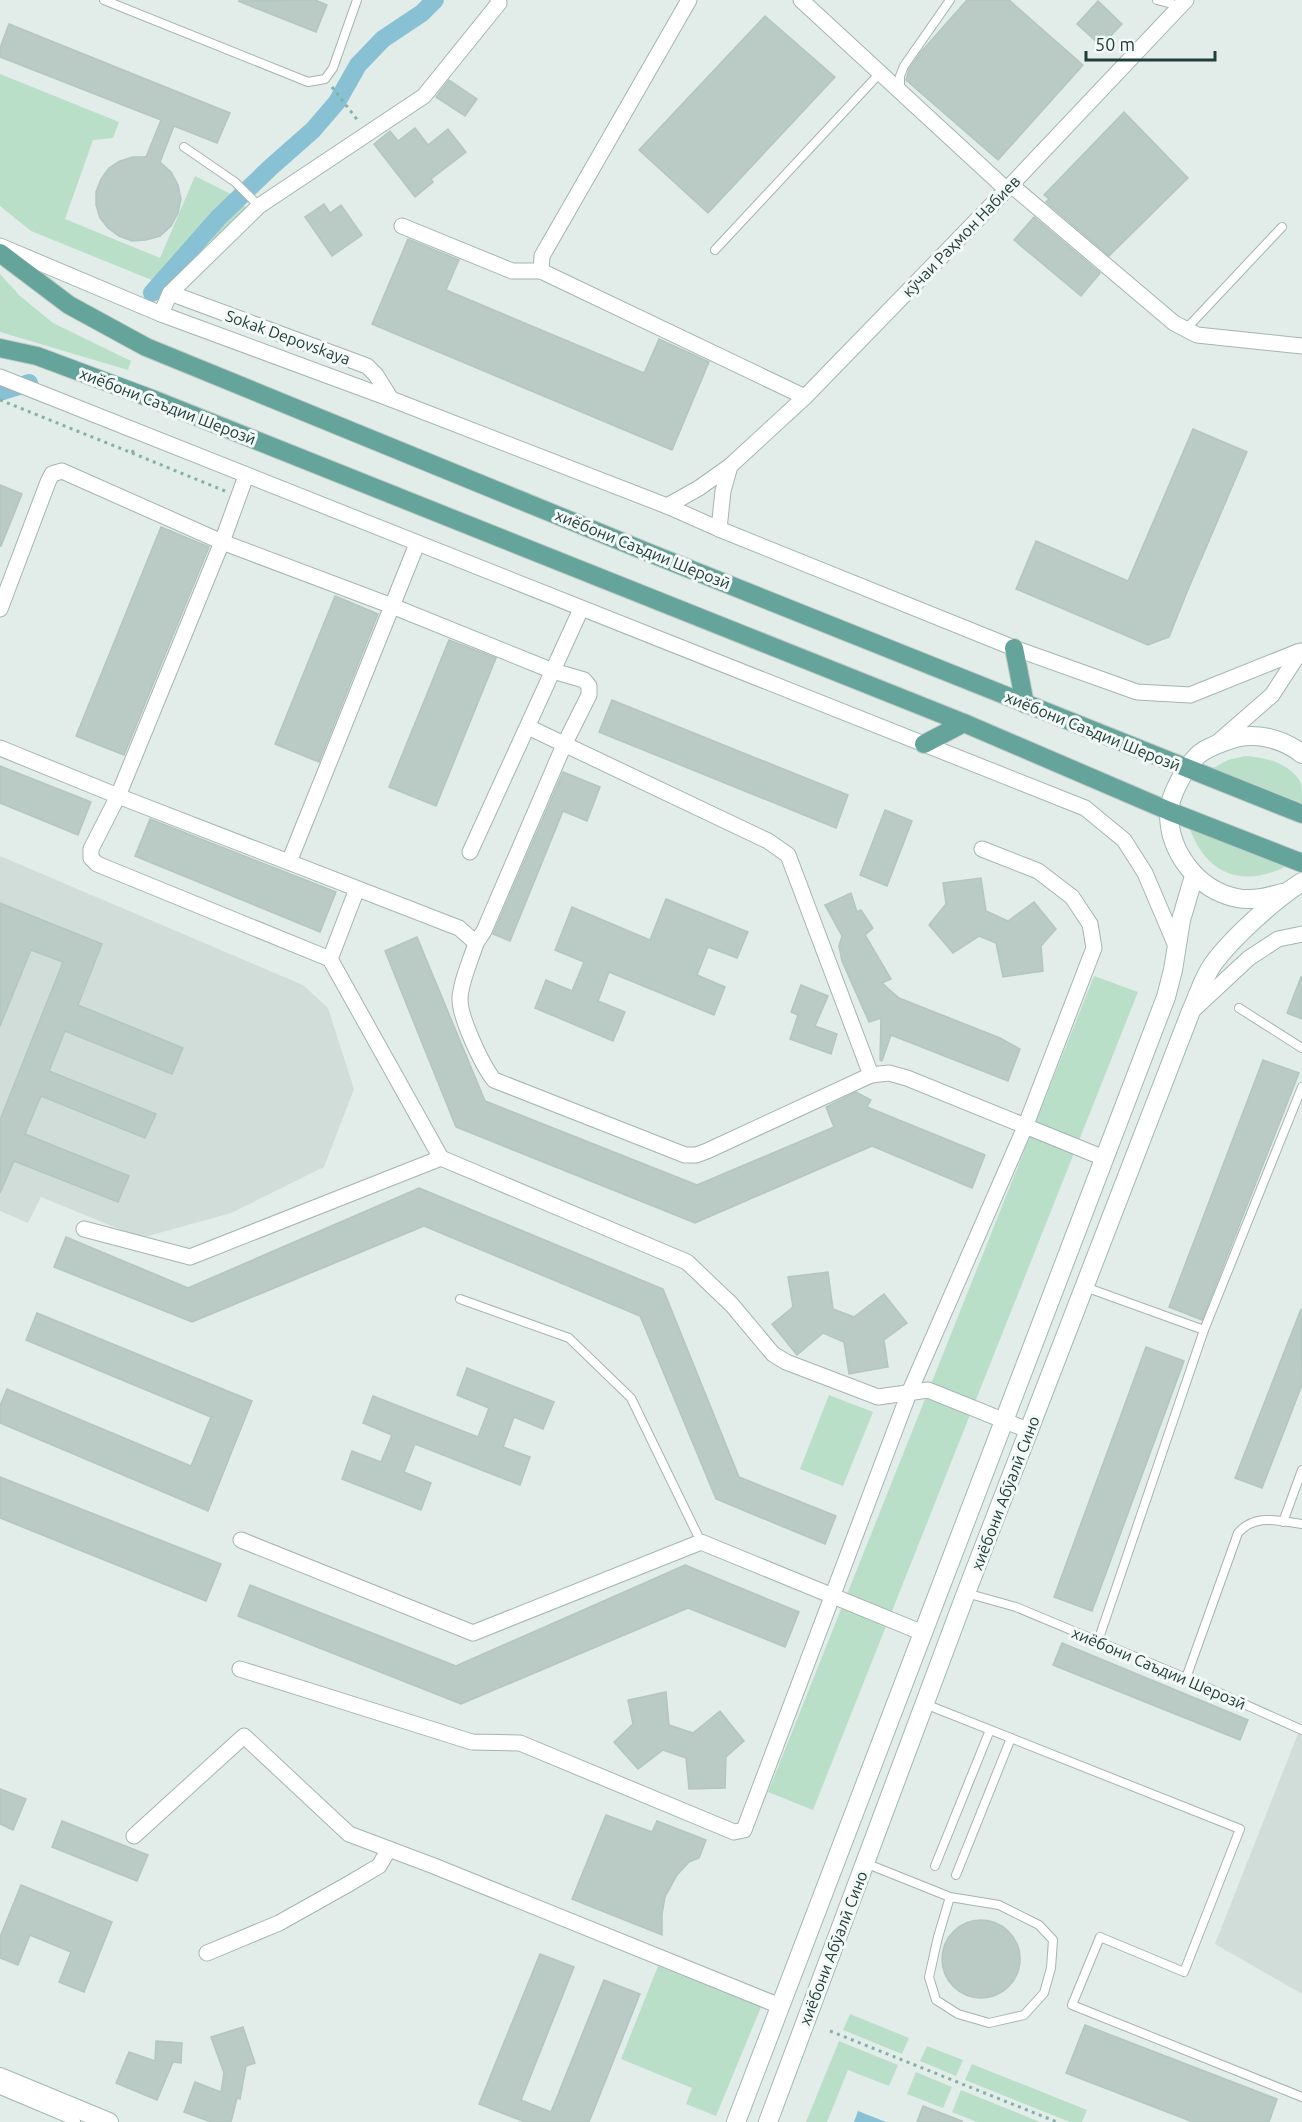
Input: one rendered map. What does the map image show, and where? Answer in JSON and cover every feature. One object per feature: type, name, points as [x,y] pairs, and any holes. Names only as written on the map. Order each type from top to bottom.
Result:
[{"type":"main road","name":"хиёбони Саъдии Шерозӣ","points":[[0,252],[69,305],[146,347],[1302,814]]},
{"type":"main road","name":"хиёбони Саъдии Шерозӣ","points":[[0,348],[37,356],[155,400],[964,723],[1169,811],[1302,863]]},
{"type":"main road","points":[[1014,648],[1025,704]]},
{"type":"main road","points":[[924,744],[964,723]]},
{"type":"main road","name":"хиёбони Абӯалӣ Сино","points":[[1294,886],[1263,898],[1238,898],[1215,890],[1194,876],[1179,856],[1171,831],[1169,811],[1178,783],[1187,769],[1197,755],[1213,746],[1238,737],[1266,737],[1292,746],[1302,754]]},
{"type":"main road","name":"хиёбони Абӯалӣ Сино","points":[[736,2122],[1166,997],[1181,920],[1194,876]]},
{"type":"main road","name":"хиёбони Абӯалӣ Сино","points":[[768,2122],[966,1593],[1190,1014],[1212,966],[1231,944],[1294,886]]},
{"type":"main road","points":[[0,2077],[109,2122]]},
{"type":"street","points":[[161,314],[170,293],[255,201],[424,96],[499,3],[498,0]]},
{"type":"street","points":[[541,272],[543,256],[689,0]]},
{"type":"street","points":[[801,0],[1009,187],[1174,323],[1197,335],[1302,346]]},
{"type":"street","name":"кӯчаи Раҳмон Набиев","points":[[667,506],[699,488],[730,466],[805,397],[1009,187],[1183,3]]},
{"type":"street","points":[[402,225],[512,271],[541,272],[805,397]]},
{"type":"street","points":[[0,246],[161,314],[391,399],[667,506],[1014,648],[1137,692],[1190,696],[1301,650]]},
{"type":"street","name":"Sokak Depovskaya","points":[[170,293],[367,366],[376,375],[391,399]]},
{"type":"street","points":[[0,377],[141,435],[1086,808],[1124,840],[1145,873],[1176,946]]},
{"type":"street","points":[[719,529],[723,491],[730,466]]},
{"type":"street","points":[[0,609],[52,474],[62,471],[222,542],[392,606],[553,671],[584,680],[589,687],[589,695],[564,745],[484,931],[476,943],[460,995],[460,1006],[485,1068],[494,1080],[685,1155],[696,1155],[871,1075],[889,1073],[907,1078],[1104,1158]]},
{"type":"street","points":[[246,476],[222,542],[117,796],[91,849],[91,858],[97,864],[330,959],[441,1158],[687,1262],[732,1305],[773,1354],[786,1362],[878,1397],[928,1390],[1030,1431]]},
{"type":"street","points":[[289,862],[417,543]]},
{"type":"street","points":[[470,852],[581,609]]},
{"type":"street","points":[[1213,746],[1272,695],[1301,650]]},
{"type":"street","points":[[528,727],[768,841],[788,855],[871,1075]]},
{"type":"street","points":[[0,748],[117,796],[459,928],[476,943]]},
{"type":"street","points":[[240,1669],[472,1742],[520,1743],[734,1832],[744,1830],[909,1393],[1025,1126],[1094,948],[1090,924],[1072,897],[1038,871],[981,849]]},
{"type":"street","points":[[330,959],[357,889]]},
{"type":"street","points":[[1190,1014],[1256,953],[1278,939],[1302,934]]},
{"type":"street","points":[[84,1229],[190,1257],[441,1158]]},
{"type":"street","points":[[241,1540],[473,1632],[701,1542],[923,1633]]},
{"type":"street","points":[[134,1836],[244,1736],[350,1834],[780,2006]]},
{"type":"street","points":[[207,1953],[279,1923],[345,1886],[379,1866],[389,1849]]},
{"type":"lane","points":[[104,0],[309,82],[325,79],[333,68],[357,0]]},
{"type":"lane","points":[[900,91],[900,76],[904,66],[950,0]]},
{"type":"lane","points":[[1157,0],[1183,3]]},
{"type":"lane","points":[[715,250],[880,73]]},
{"type":"lane","points":[[184,147],[235,182],[255,201]]},
{"type":"lane","points":[[1185,330],[1282,227]]},
{"type":"lane","points":[[1239,1008],[1302,1048]]},
{"type":"lane","points":[[1098,1641],[1204,1330],[1302,1087]]},
{"type":"lane","points":[[1085,1287],[1204,1330]]},
{"type":"lane","points":[[460,1299],[569,1338],[631,1398],[701,1542]]},
{"type":"lane","points":[[1283,1522],[1302,1470]]},
{"type":"lane","points":[[1185,1678],[1238,1533],[1246,1524],[1256,1520],[1302,1524]]},
{"type":"lane","name":"хиёбони Саъдии Шерозӣ","points":[[966,1593],[1016,1607],[1302,1730]]},
{"type":"lane","points":[[925,1704],[1240,1829],[1184,1972],[1100,1937],[1072,2005],[1302,2097]]},
{"type":"lane","points":[[935,1866],[990,1730]]},
{"type":"lane","points":[[956,1875],[1011,1738]]},
{"type":"lane","points":[[865,1863],[950,1897],[999,1905],[1039,1925],[1053,1940],[1051,1968],[1044,1993],[1024,2015],[989,2023],[957,2014],[936,2000],[929,1977],[950,1897]]},
{"type":"lane","points":[[0,2090],[76,2122]]},
{"type":"path","points":[[338,95],[358,121]]},
{"type":"path","points":[[0,400],[238,497]]},
{"type":"path","points":[[132,453],[141,435]]},
{"type":"path","points":[[830,2031],[1057,2122]]},
{"type":"shaded area","points":[[0,856],[303,985],[328,1008],[354,1089],[324,1167],[231,1213],[141,1238],[41,1197],[28,1223],[0,1211]]},
{"type":"shaded area","points":[[1299,1731],[1302,1732],[1302,1994],[1215,1944]]},
{"type":"green space","points":[[0,74],[119,122],[113,138],[93,140],[65,219],[160,258],[195,176],[231,194],[249,210],[159,283],[31,231],[0,206]]},
{"type":"green space","points":[[0,274],[20,296],[53,323],[131,361],[128,370],[0,332]]},
{"type":"green space","points":[[1245,756],[1276,762],[1290,770],[1301,783],[1302,803],[1213,768],[1228,760]]},
{"type":"green space","points":[[1190,829],[1285,867],[1254,876],[1227,873],[1206,857]]},
{"type":"green space","points":[[1094,976],[1138,992],[813,1810],[768,1792]]},
{"type":"green space","points":[[829,1395],[873,1412],[843,1486],[800,1469]]},
{"type":"green space","points":[[658,1966],[761,2007],[716,2116],[686,2104],[692,2088],[621,2059]]},
{"type":"green space","points":[[850,2014],[909,2038],[902,2054],[843,2030]]},
{"type":"green space","points":[[839,2041],[898,2065],[889,2086],[848,2070],[827,2122],[806,2122]]},
{"type":"green space","points":[[927,2046],[963,2060],[956,2076],[920,2061]]},
{"type":"green space","points":[[972,2064],[1087,2110],[1082,2122],[1070,2122],[965,2080]]},
{"type":"green space","points":[[916,2072],[952,2087],[943,2108],[907,2094]]},
{"type":"green space","points":[[961,2090],[1040,2122],[977,2122],[952,2112]]},
{"type":"water","points":[[858,2111],[886,2122],[854,2122]]},
{"type":"building","points":[[315,0],[327,5],[316,32],[238,1]]},
{"type":"building","points":[[967,0],[1009,0],[1083,65],[998,160],[906,80],[909,69],[921,52]]},
{"type":"building","points":[[1098,1],[1122,24],[1101,46],[1077,24]]},
{"type":"building","points":[[765,16],[835,77],[708,213],[639,150]]},
{"type":"building","points":[[9,24],[230,113],[217,143],[174,126],[160,162],[171,172],[178,185],[181,199],[178,213],[171,226],[160,236],[132,241],[119,236],[100,218],[96,205],[96,192],[109,168],[133,157],[146,157],[161,120],[0,57],[0,48]]},
{"type":"building","points":[[449,80],[477,99],[465,116],[436,97]]},
{"type":"building","points":[[1124,112],[1188,178],[1109,256],[1046,202],[1049,199],[1044,195]]},
{"type":"building","points":[[415,128],[428,145],[448,129],[466,152],[431,179],[433,182],[415,197],[374,144],[390,131],[398,141]]},
{"type":"building","points":[[324,204],[330,213],[341,205],[362,235],[332,256],[305,217]]},
{"type":"building","points":[[1034,217],[1100,273],[1081,296],[1014,240]]},
{"type":"building","points":[[408,239],[459,260],[446,290],[644,373],[659,339],[709,362],[672,450],[372,324]]},
{"type":"building","points":[[1193,429],[1247,452],[1169,637],[1148,645],[1016,589],[1036,541],[1128,581]]},
{"type":"building","points":[[0,485],[22,494],[1,546],[0,546]]},
{"type":"building","points":[[161,527],[209,547],[124,755],[76,736]]},
{"type":"building","points":[[335,596],[378,614],[319,762],[275,744]]},
{"type":"building","points":[[449,640],[496,658],[436,806],[389,787]]},
{"type":"building","points":[[612,700],[848,795],[836,828],[599,732]]},
{"type":"building","points":[[0,766],[91,802],[78,835],[0,803]]},
{"type":"building","points":[[563,772],[600,787],[587,821],[563,811],[510,941],[493,934]]},
{"type":"building","points":[[885,810],[912,821],[887,886],[860,875]]},
{"type":"building","points":[[150,819],[336,892],[320,932],[135,856]]},
{"type":"building","points":[[981,878],[986,911],[1008,921],[1034,902],[1056,929],[1041,946],[1043,971],[1003,977],[996,943],[979,936],[953,953],[929,925],[946,904],[943,883]]},
{"type":"building","points":[[851,893],[857,912],[861,910],[873,928],[865,935],[891,979],[882,983],[899,998],[1000,1038],[1020,1049],[1008,1081],[891,1035],[882,1061],[880,1060],[881,1018],[869,1022],[842,961],[839,946],[842,936],[825,905]]},
{"type":"building","points":[[666,899],[748,932],[737,958],[708,947],[697,975],[725,987],[714,1015],[609,972],[598,1001],[625,1012],[613,1041],[535,1008],[546,980],[572,991],[584,962],[555,950],[572,907],[650,940]]},
{"type":"building","points":[[0,903],[102,944],[78,1005],[183,1048],[172,1074],[65,1031],[49,1071],[156,1114],[145,1138],[41,1096],[25,1134],[129,1176],[118,1202],[14,1161],[0,1193],[0,1120],[63,962],[31,950],[0,1026]]},
{"type":"building","points":[[417,937],[485,1101],[697,1185],[834,1127],[826,1107],[856,1092],[871,1100],[867,1107],[985,1155],[972,1188],[872,1146],[695,1223],[456,1127],[385,951]]},
{"type":"building","points":[[1302,977],[1302,1019],[1287,1013]]},
{"type":"building","points":[[801,985],[828,996],[815,1026],[837,1034],[831,1054],[790,1039],[798,1015],[791,1012]]},
{"type":"building","points":[[1263,1060],[1299,1073],[1202,1320],[1169,1307]]},
{"type":"building","points":[[419,1188],[663,1289],[739,1477],[836,1516],[825,1544],[716,1499],[640,1316],[424,1226],[192,1322],[54,1267],[66,1237],[188,1288]]},
{"type":"building","points":[[828,1272],[833,1309],[854,1317],[884,1294],[907,1323],[884,1340],[888,1367],[849,1374],[844,1342],[823,1333],[797,1355],[772,1324],[793,1307],[788,1277]]},
{"type":"building","points":[[1301,1309],[1302,1385],[1262,1488],[1235,1478]]},
{"type":"building","points":[[37,1313],[252,1401],[208,1511],[0,1423],[0,1406],[7,1389],[191,1466],[211,1417],[26,1340]]},
{"type":"building","points":[[1146,1347],[1184,1361],[1092,1611],[1054,1597]]},
{"type":"building","points":[[467,1368],[554,1402],[543,1429],[514,1417],[503,1447],[530,1457],[520,1485],[415,1444],[404,1472],[431,1483],[421,1510],[342,1479],[352,1451],[381,1462],[392,1435],[363,1423],[373,1396],[478,1437],[489,1408],[457,1395]]},
{"type":"building","points":[[0,1477],[221,1564],[206,1601],[0,1518]]},
{"type":"building","points":[[685,1565],[799,1612],[785,1647],[688,1608],[461,1704],[238,1616],[250,1585],[456,1666]]},
{"type":"building","points":[[1062,1643],[1248,1720],[1240,1740],[1053,1665]]},
{"type":"building","points":[[666,1692],[669,1725],[693,1733],[720,1711],[744,1741],[726,1757],[725,1788],[689,1789],[686,1758],[663,1750],[638,1769],[614,1742],[633,1724],[628,1700]]},
{"type":"building","points":[[0,1789],[26,1799],[13,1830],[0,1824]]},
{"type":"building","points":[[606,1815],[652,1832],[657,1821],[706,1840],[699,1858],[689,1862],[677,1875],[665,1897],[662,1935],[572,1899]]},
{"type":"building","points":[[62,1821],[148,1855],[137,1881],[52,1847]]},
{"type":"building","points":[[21,1885],[112,1922],[84,1992],[59,1982],[71,1952],[30,1935],[18,1965],[0,1958],[0,1937]]},
{"type":"building","points":[[973,1920],[989,1920],[1003,1926],[1014,1937],[1020,1951],[1020,1967],[1014,1981],[1003,1992],[989,1998],[973,1998],[959,1992],[948,1981],[942,1967],[942,1951],[948,1937],[959,1926]]},
{"type":"building","points":[[540,1954],[574,1967],[521,2100],[551,2112],[604,1980],[640,1994],[589,2122],[525,2122],[479,2104]]},
{"type":"building","points":[[1085,2025],[1277,2099],[1269,2122],[1193,2122],[1066,2073]]},
{"type":"building","points":[[243,2027],[255,2063],[246,2066],[240,2099],[237,2098],[231,2122],[211,2122],[184,2112],[195,2082],[221,2092],[224,2073],[211,2037]]},
{"type":"building","points":[[156,2041],[182,2043],[181,2063],[173,2062],[157,2100],[116,2083],[129,2052],[155,2061]]},
{"type":"building","points":[[923,2106],[962,2121],[962,2122],[917,2122]]},
{"type":"waterway","points":[[152,293],[219,217],[313,130],[337,102],[358,65],[383,39],[422,13],[435,0]]},
{"type":"waterway","points":[[0,392],[29,383]]}]
